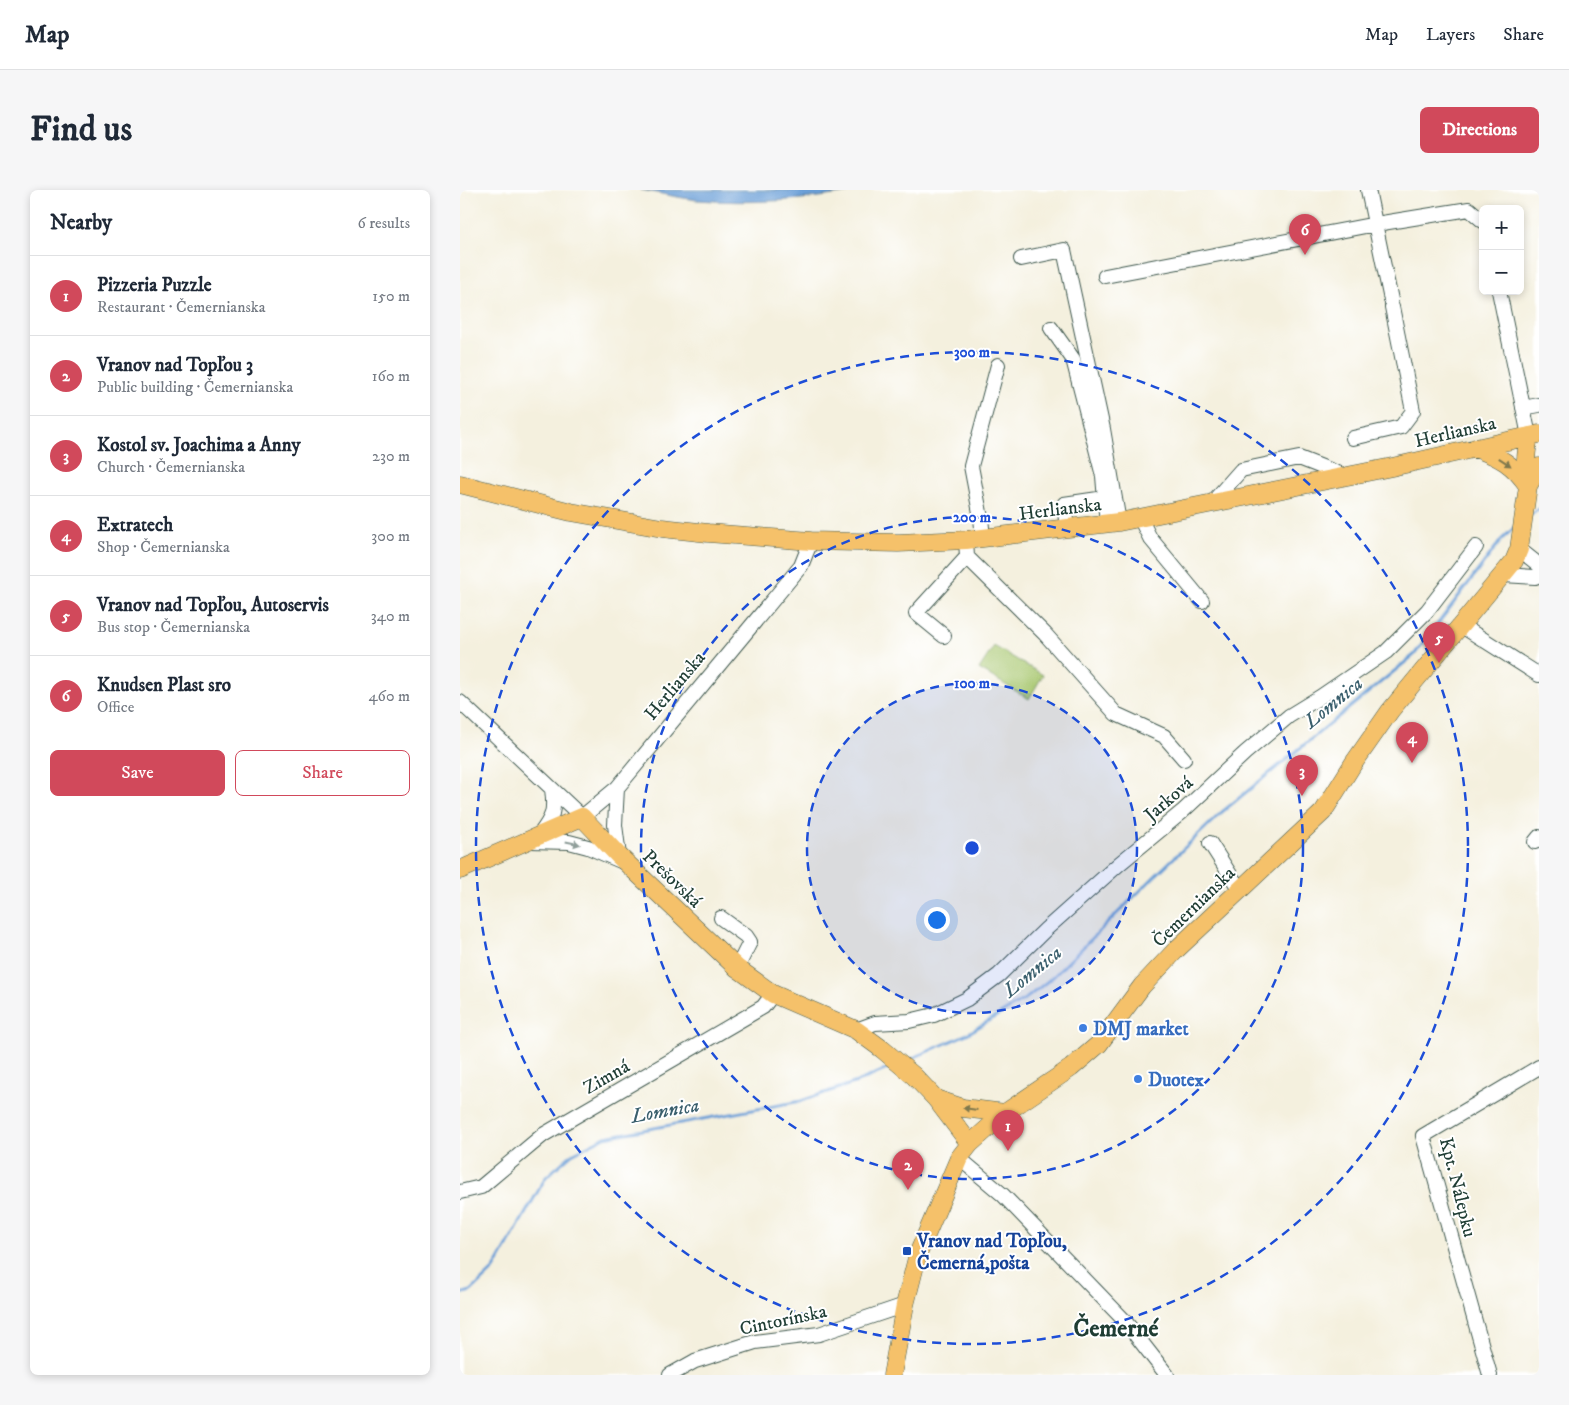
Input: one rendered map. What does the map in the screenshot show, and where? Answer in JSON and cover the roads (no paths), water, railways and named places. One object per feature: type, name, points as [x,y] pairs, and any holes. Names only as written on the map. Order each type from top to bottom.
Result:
[{"type":"main road","name":"Herlianska","points":[[811,541],[972,545],[1067,528],[1140,518],[1534,435]]},
{"type":"main road","name":"Čemernianska","points":[[892,1375],[918,1254],[959,1158],[970,1144],[1005,1112],[1071,1068],[1099,1044],[1142,986],[1176,950],[1323,812],[1353,764],[1390,711],[1462,626],[1514,560],[1519,549],[1528,486],[1539,466],[1534,435]]},
{"type":"main road","points":[[1528,486],[1525,474],[1526,453],[1534,435]]},
{"type":"main road","points":[[1475,448],[1506,462],[1519,473],[1528,486]]},
{"type":"main road","points":[[460,484],[526,502],[628,522],[708,533],[811,541]]},
{"type":"main road","name":"Herlianska","points":[[460,870],[532,837],[582,817]]},
{"type":"main road","name":"Prešovská","points":[[582,817],[737,968],[773,994],[856,1030],[882,1049],[914,1076],[936,1099],[970,1144]]},
{"type":"main road","points":[[936,1099],[963,1108],[1005,1112]]},
{"type":"street","points":[[1353,438],[1401,427],[1413,411],[1368,190]]},
{"type":"street","points":[[1106,276],[1376,224],[1468,209],[1479,218]]},
{"type":"street","points":[[1021,259],[1064,250],[1103,428],[1113,523]]},
{"type":"street","points":[[1500,295],[1523,408],[1534,435]]},
{"type":"street","points":[[1051,328],[1073,359],[1103,476],[1105,498],[1113,523]]},
{"type":"street","points":[[944,636],[916,613],[972,545],[981,518],[970,466],[998,365]]},
{"type":"street","points":[[1523,408],[1539,405]]},
{"type":"street","points":[[1211,504],[1241,470],[1300,458],[1345,476]]},
{"type":"street","points":[[1067,528],[1064,504],[1105,498]]},
{"type":"street","points":[[1140,518],[1150,538],[1202,601]]},
{"type":"street","name":"Herlianska","points":[[582,817],[617,788],[801,566],[811,541]]},
{"type":"street","points":[[972,545],[1045,634],[1116,714],[1164,736],[1184,759]]},
{"type":"street","name":"Jarková","points":[[856,1030],[875,1023],[909,1021],[934,1016],[967,999],[999,976],[1045,930],[1119,864],[1182,812],[1245,753],[1282,722],[1386,652],[1426,610],[1476,546]]},
{"type":"street","points":[[1519,549],[1539,566]]},
{"type":"street","points":[[1503,575],[1535,577],[1539,575]]},
{"type":"street","points":[[1462,626],[1539,675]]},
{"type":"street","name":"Prešovská","points":[[460,702],[582,817]]},
{"type":"street","points":[[617,788],[615,825],[624,860]]},
{"type":"street","points":[[532,837],[552,815],[554,802],[552,789]]},
{"type":"street","points":[[532,837],[588,847],[624,860]]},
{"type":"street","points":[[1210,843],[1240,890]]},
{"type":"street","points":[[721,918],[746,936],[750,942],[737,968]]},
{"type":"street","name":"Zimná","points":[[460,1192],[481,1187],[543,1135],[763,1007],[773,994]]},
{"type":"street","name":"Kpt. Nálepku","points":[[1490,1375],[1423,1136],[1539,1068]]},
{"type":"street","points":[[959,1158],[1003,1195],[1124,1320],[1167,1375]]},
{"type":"street","name":"Cintorínska","points":[[670,1375],[695,1361],[755,1342],[819,1334],[906,1305]]},
{"type":"water","points":[[641,190],[862,190],[822,197],[739,202],[697,200]]},
{"type":"waterway","name":"Lomnica","points":[[1531,515],[1539,509]]},
{"type":"waterway","name":"Lomnica","points":[[906,1061],[967,1034],[1028,997],[1054,976],[1222,812],[1414,655],[1502,539],[1516,526]]},
{"type":"waterway","name":"Lomnica","points":[[460,1294],[471,1291],[494,1269],[546,1177],[572,1154],[605,1137],[801,1101],[857,1082],[894,1066]]},
{"type":"place","name":"Knudsen Plast sro","points":[[1305,255]]},
{"type":"place","name":"Vranov nad Topľou, Autoservis","points":[[1439,663]]},
{"type":"place","name":"Extratech","points":[[1412,763]]},
{"type":"place","name":"Kostol sv. Joachima a Anny","points":[[1302,796]]},
{"type":"place","name":"DMJ market","points":[[1083,1028]]},
{"type":"place","name":"Duotex","points":[[1138,1079]]},
{"type":"place","name":"Pizzeria Puzzle","points":[[1008,1151]]},
{"type":"place","name":"Vranov nad Topľou 3","points":[[908,1190]]},
{"type":"place","name":"Vranov nad Topľou, Čemerná,pošta","points":[[907,1251]]},
{"type":"district","name":"Čemerné","points":[[1116,1328]]}]
